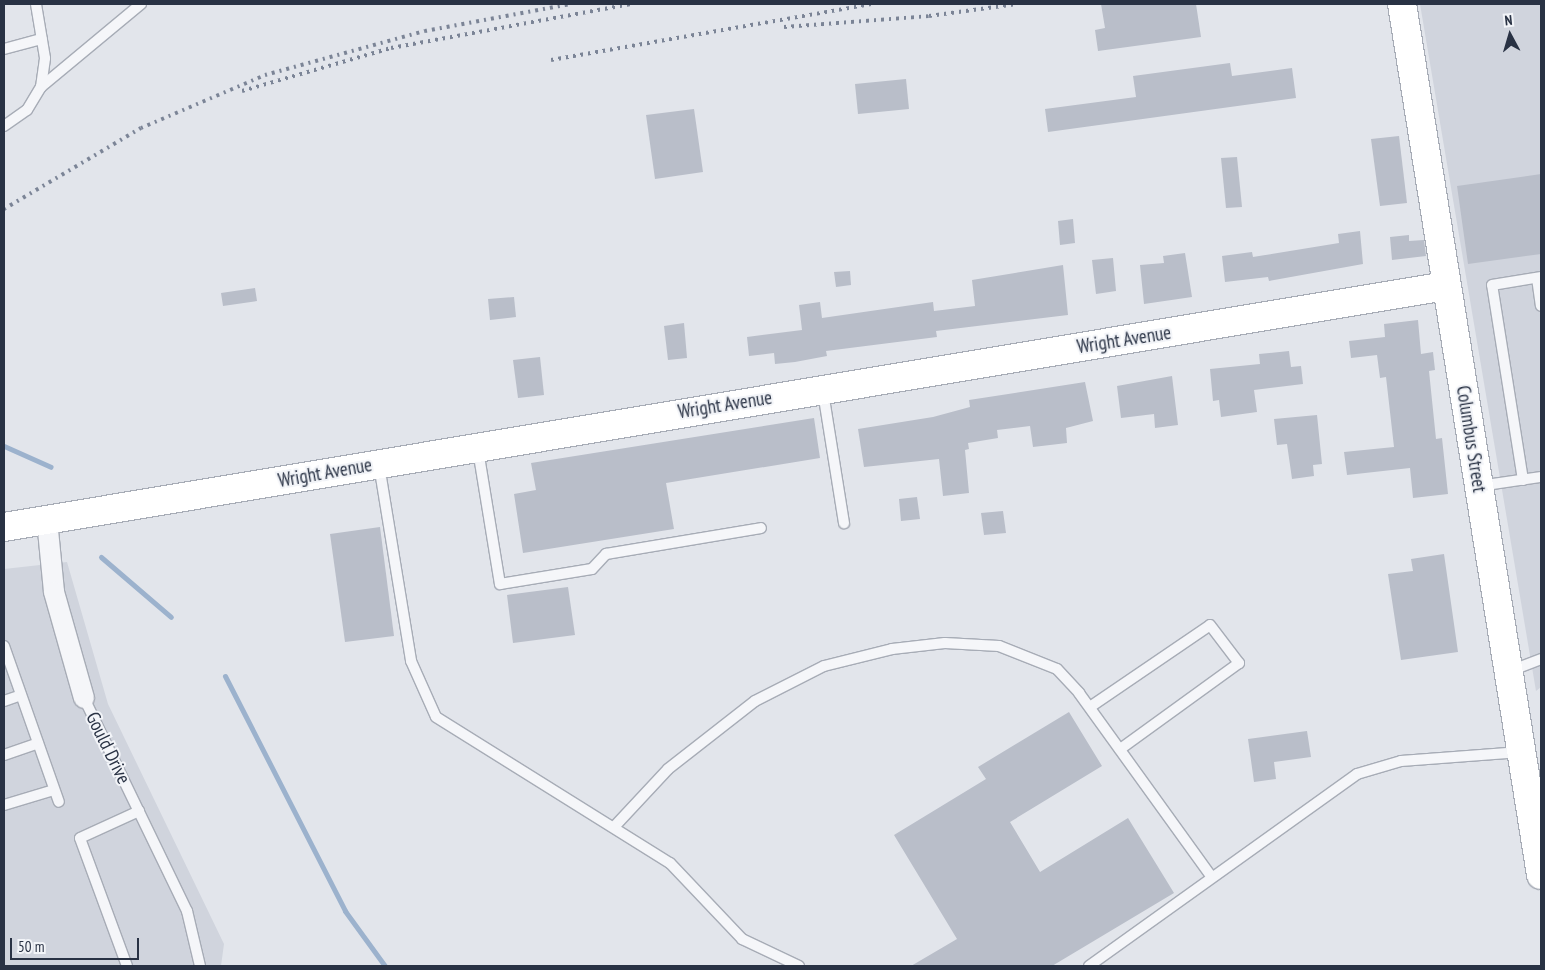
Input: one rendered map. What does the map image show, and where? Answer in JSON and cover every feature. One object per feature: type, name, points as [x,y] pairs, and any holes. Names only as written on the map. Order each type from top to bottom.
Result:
[{"type":"street","name":"Columbus Street","points":[[1402,4],[1541,875]]},
{"type":"street","name":"Wright Avenue","points":[[4,527],[477,446],[1446,286]]},
{"type":"street","name":"Gould Drive","points":[[47,520],[54,592],[84,698]]},
{"type":"lane","points":[[36,4],[42,40],[41,87]]},
{"type":"lane","points":[[4,126],[27,110],[41,87],[141,4]]},
{"type":"lane","points":[[4,49],[42,40]]},
{"type":"lane","points":[[1523,480],[1492,285],[1539,278],[1541,306]]},
{"type":"lane","points":[[823,389],[844,523]]},
{"type":"lane","points":[[477,446],[500,584],[592,569],[606,554],[761,528]]},
{"type":"lane","points":[[379,464],[411,661],[436,717],[462,737],[614,827],[670,863],[742,939],[799,966]]},
{"type":"lane","points":[[1478,486],[1541,477]]},
{"type":"lane","points":[[1090,707],[1210,625],[1239,663],[1120,749]]},
{"type":"lane","points":[[614,827],[668,769],[755,701],[855,656],[945,643],[999,646],[1057,669],[1090,707],[1211,876]]},
{"type":"lane","points":[[4,647],[58,802]]},
{"type":"lane","points":[[1508,672],[1541,659]]},
{"type":"lane","points":[[4,701],[21,695]]},
{"type":"lane","name":"Gould Drive","points":[[84,698],[187,911],[200,966]]},
{"type":"lane","points":[[4,755],[38,743]]},
{"type":"lane","points":[[1089,966],[1211,876],[1357,774],[1375,766],[1521,752]]},
{"type":"lane","points":[[4,805],[54,790]]},
{"type":"lane","points":[[128,966],[80,838],[138,811]]},
{"type":"shaded area","points":[[1420,4],[1541,4],[1541,687],[1536,691]]},
{"type":"shaded area","points":[[67,562],[108,704],[224,944],[221,966],[4,966],[4,569]]},
{"type":"building","points":[[1101,4],[1196,4],[1201,37],[1098,51],[1095,30],[1105,28]]},
{"type":"building","points":[[1230,63],[1232,76],[1292,68],[1296,98],[1048,132],[1045,109],[1136,97],[1133,76]]},
{"type":"building","points":[[906,79],[909,109],[858,114],[855,84]]},
{"type":"building","points":[[694,109],[703,172],[655,179],[646,115]]},
{"type":"building","points":[[1399,136],[1407,203],[1380,206],[1371,139]]},
{"type":"building","points":[[1237,157],[1242,207],[1226,208],[1221,158]]},
{"type":"building","points":[[1541,174],[1541,254],[1468,264],[1457,186]]},
{"type":"building","points":[[1073,219],[1075,243],[1060,245],[1058,221]]},
{"type":"building","points":[[1360,231],[1363,264],[1269,281],[1268,277],[1225,282],[1222,256],[1252,252],[1253,257],[1339,243],[1338,234]]},
{"type":"building","points":[[1409,235],[1409,241],[1424,240],[1426,256],[1392,260],[1390,237]]},
{"type":"building","points":[[1185,253],[1192,297],[1144,304],[1140,265],[1164,263],[1163,256]]},
{"type":"building","points":[[1113,258],[1116,291],[1096,294],[1092,260]]},
{"type":"building","points":[[1063,265],[1068,315],[936,331],[937,337],[826,351],[827,356],[795,362],[775,364],[774,353],[749,356],[747,337],[802,330],[799,305],[820,302],[822,318],[933,302],[934,311],[975,306],[972,280]]},
{"type":"building","points":[[850,271],[851,285],[836,287],[834,272]]},
{"type":"building","points":[[255,288],[257,301],[223,306],[221,293]]},
{"type":"building","points":[[514,297],[516,317],[490,320],[488,299]]},
{"type":"building","points":[[1418,320],[1421,354],[1433,352],[1435,370],[1429,371],[1436,439],[1442,438],[1448,494],[1413,498],[1410,468],[1347,475],[1344,452],[1394,447],[1386,377],[1380,378],[1377,355],[1351,358],[1349,341],[1385,337],[1384,324]]},
{"type":"building","points":[[684,323],[687,358],[668,360],[664,326]]},
{"type":"building","points":[[1289,351],[1291,367],[1301,366],[1303,384],[1254,390],[1257,412],[1221,417],[1219,400],[1213,401],[1210,369],[1260,364],[1259,354]]},
{"type":"building","points":[[540,357],[544,395],[518,398],[513,360]]},
{"type":"building","points":[[1172,376],[1178,425],[1155,428],[1154,414],[1121,418],[1117,386]]},
{"type":"building","points":[[1085,382],[1093,421],[1066,428],[1067,443],[1033,447],[1030,426],[997,430],[998,438],[968,443],[969,449],[965,450],[969,493],[943,496],[939,459],[864,467],[858,429],[933,417],[970,407],[969,400]]},
{"type":"building","points":[[1317,415],[1322,464],[1313,465],[1314,476],[1292,479],[1287,444],[1277,445],[1274,419]]},
{"type":"building","points":[[814,418],[820,458],[666,483],[674,529],[523,553],[514,494],[536,490],[531,463]]},
{"type":"building","points":[[917,497],[920,519],[901,521],[899,499]]},
{"type":"building","points":[[1003,511],[1006,533],[984,535],[981,513]]},
{"type":"building","points":[[380,527],[394,636],[345,642],[330,534]]},
{"type":"building","points":[[1444,554],[1458,652],[1401,660],[1388,574],[1413,571],[1411,559]]},
{"type":"building","points":[[568,587],[575,635],[513,643],[507,595]]},
{"type":"building","points":[[1069,712],[1102,766],[1010,822],[1040,872],[1128,818],[1174,893],[1052,966],[911,966],[957,939],[894,835],[986,779],[978,767]]},
{"type":"building","points":[[1307,731],[1311,757],[1274,762],[1276,779],[1254,782],[1248,739]]},
{"type":"waterway","points":[[4,446],[51,467]]},
{"type":"waterway","points":[[101,557],[171,617]]},
{"type":"waterway","points":[[225,676],[345,911],[385,966]]},
{"type":"railway","points":[[4,209],[141,128],[265,75],[425,31],[571,4]]},
{"type":"railway","points":[[242,91],[391,48],[631,4]]},
{"type":"railway","points":[[551,60],[871,4]]},
{"type":"railway","points":[[784,27],[929,16],[1017,4]]}]
